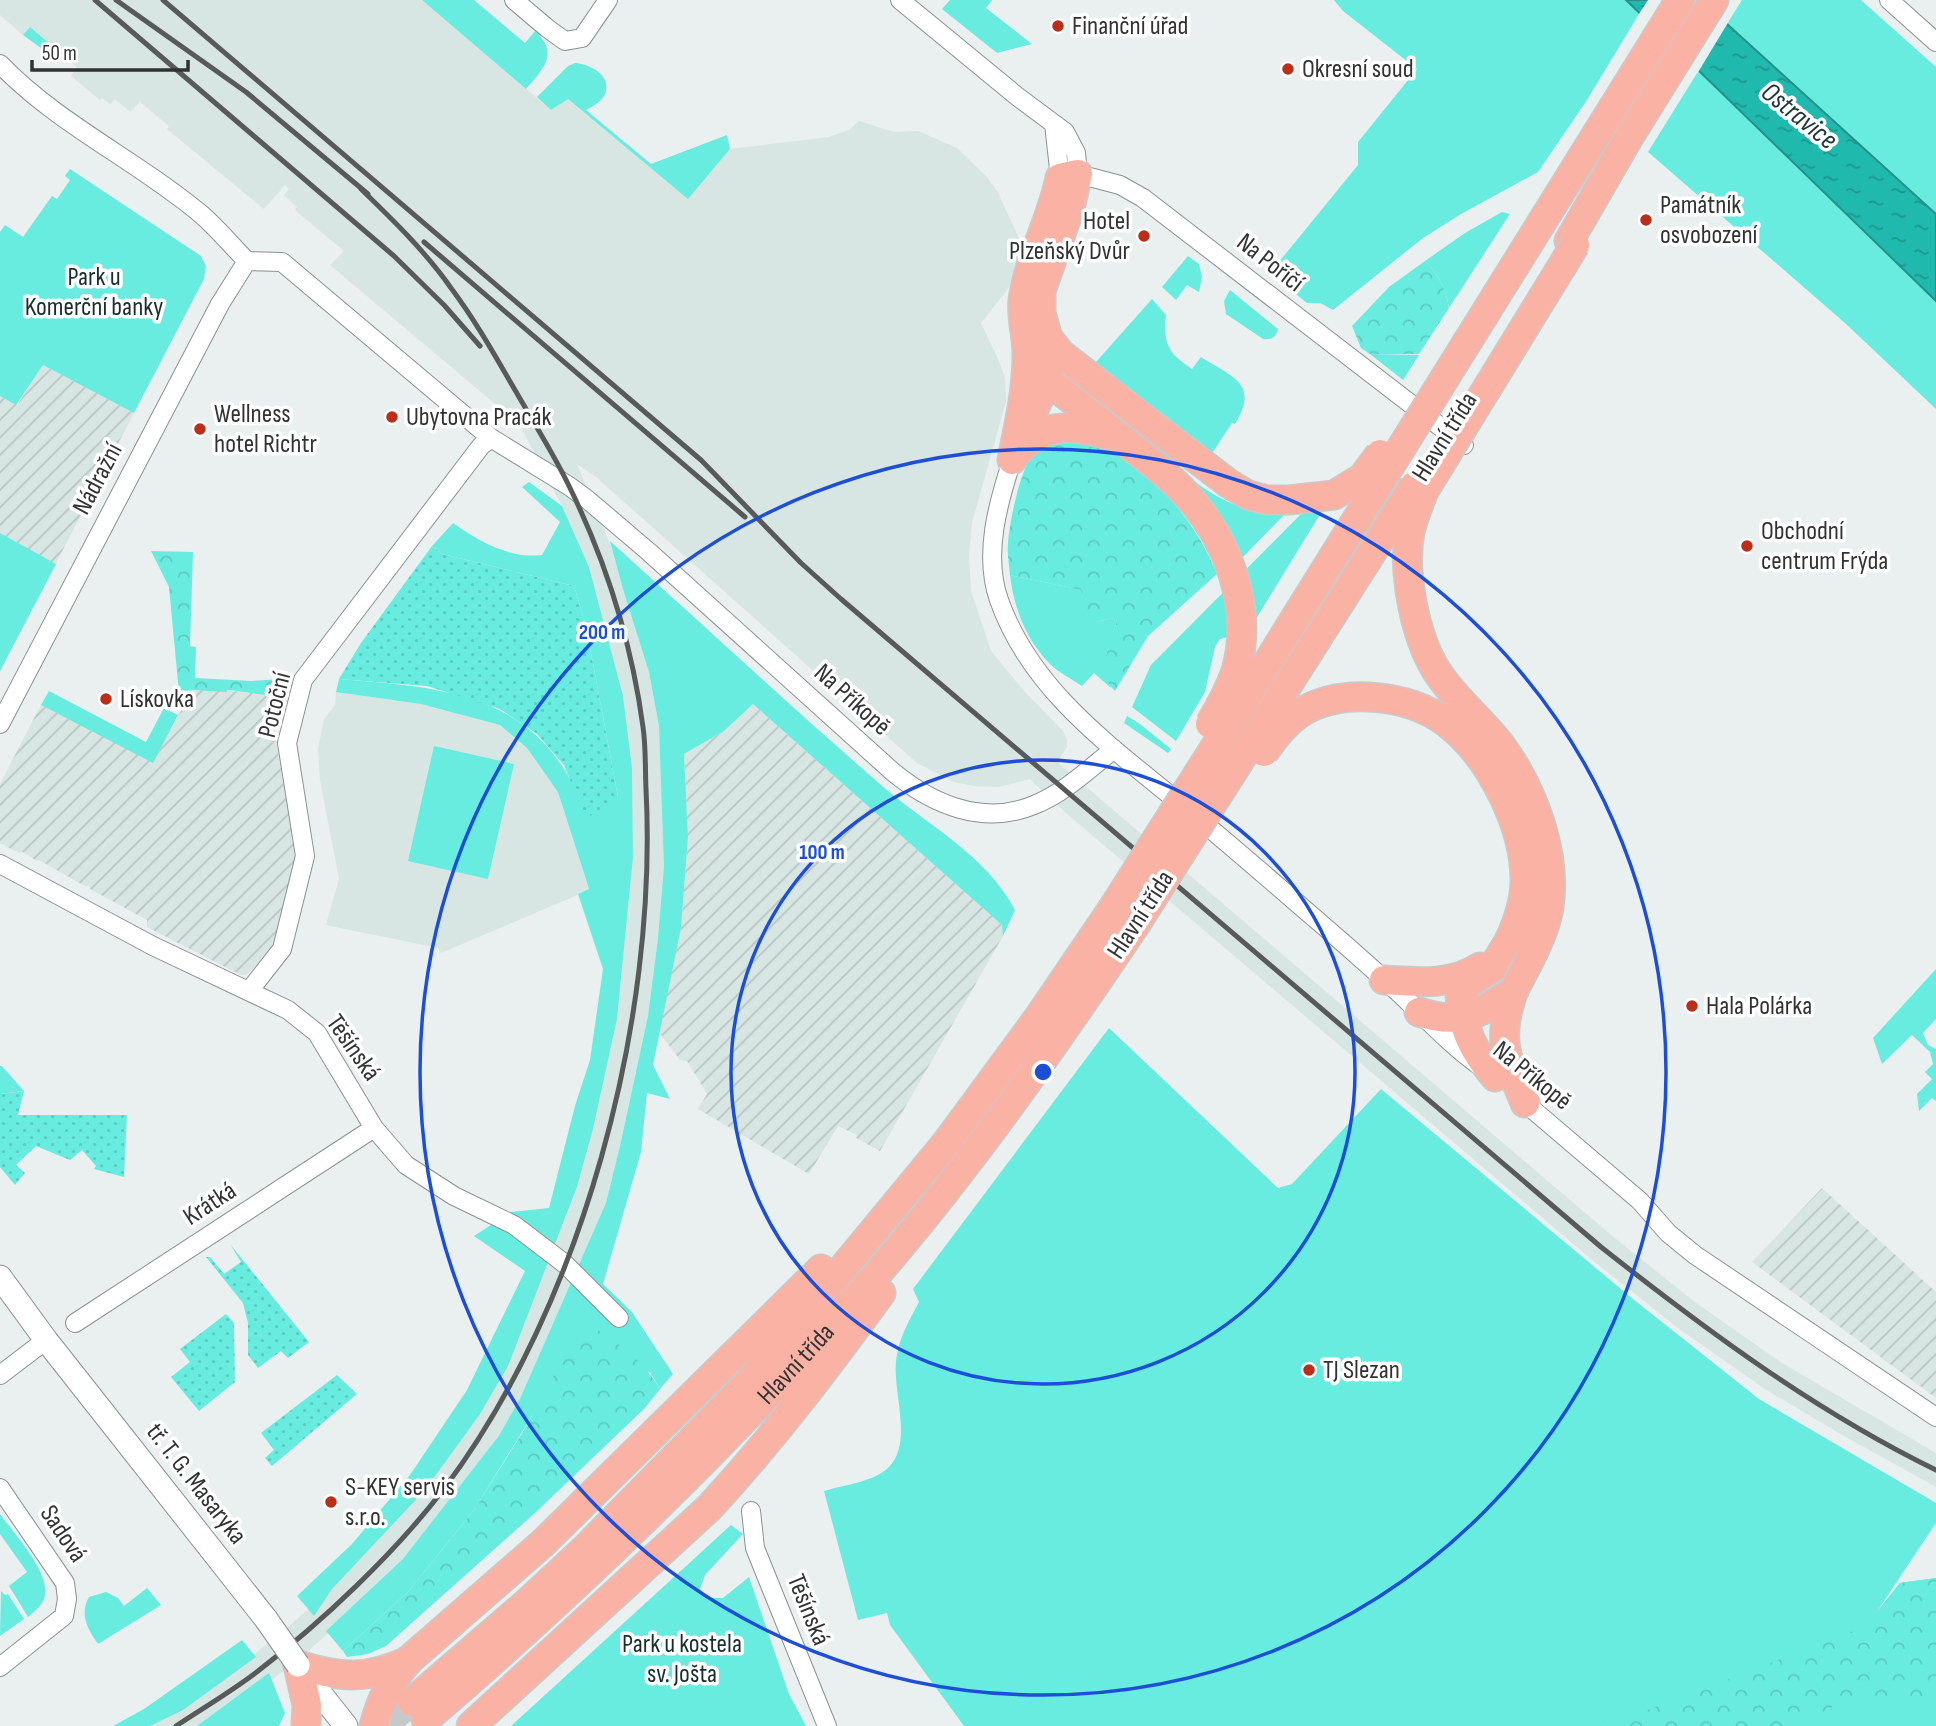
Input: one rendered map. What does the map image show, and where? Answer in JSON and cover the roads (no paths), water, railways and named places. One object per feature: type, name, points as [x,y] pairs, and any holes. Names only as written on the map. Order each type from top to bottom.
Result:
[{"type":"main road","points":[[374,1726],[385,1693],[394,1677],[410,1660],[543,1543],[842,1258],[938,1129],[994,1080],[1113,908],[1210,755],[1538,220],[1608,116],[1680,0]]},
{"type":"main road","points":[[1525,1103],[1506,1057],[1505,1016],[1514,990],[1533,953],[1549,908],[1550,868],[1539,820],[1519,774],[1501,746],[1436,670],[1416,621],[1408,553],[1410,532],[1424,491],[1572,243],[1629,137],[1714,0]]},
{"type":"main road","points":[[1069,176],[1023,300],[1023,327],[1037,345],[1061,354],[1215,474],[1248,495],[1268,499],[1324,498],[1346,490],[1362,478],[1373,466],[1488,279],[1538,220]]},
{"type":"main road","name":"Hlavní třída","points":[[842,1258],[749,1381],[650,1484],[419,1711],[544,1617],[656,1509],[950,1213],[984,1167],[1016,1096],[1136,924],[1572,243]]},
{"type":"main road","points":[[1037,345],[1037,369],[1179,487],[1210,523],[1232,569],[1242,625],[1231,684],[1216,714],[1136,846],[1113,908]]},
{"type":"main road","points":[[1012,460],[1037,345]]},
{"type":"main road","points":[[1023,407],[1048,380],[1066,374],[1086,374]]},
{"type":"main road","points":[[1012,460],[1048,380]]},
{"type":"main road","points":[[1012,460],[1029,440],[1055,428],[1082,428],[1122,440]]},
{"type":"main road","points":[[1136,924],[1182,883],[1263,754],[1285,725],[1302,712],[1339,699],[1363,697],[1412,706],[1432,714],[1471,746],[1507,802],[1520,844],[1525,880],[1521,915],[1509,942],[1460,995],[1462,1018],[1475,1052],[1495,1077]]},
{"type":"main road","points":[[1384,980],[1443,980],[1490,964]]},
{"type":"main road","points":[[1419,1012],[1437,1018],[1462,1018],[1490,1007],[1514,990]]},
{"type":"main road","points":[[473,1725],[709,1508],[745,1469],[815,1384],[877,1286]]},
{"type":"main road","points":[[306,1726],[309,1677],[363,1676],[388,1670],[410,1660]]},
{"type":"street","points":[[514,0],[565,41],[582,38],[608,0]]},
{"type":"street","points":[[900,0],[1054,124],[1069,176]]},
{"type":"street","points":[[1889,0],[1936,42]]},
{"type":"street","points":[[0,64],[66,120],[202,216],[247,261],[282,262],[491,438]]},
{"type":"street","name":"Na Poříčí","points":[[1069,176],[1120,185],[1143,198],[1467,447]]},
{"type":"street","name":"Nádražní","points":[[0,724],[220,303],[247,261]]},
{"type":"street","name":"Na Příkopě","points":[[491,438],[587,500],[657,559],[893,772],[932,799],[962,810],[985,814],[1020,810],[1064,789],[1114,749]]},
{"type":"street","name":"Potoční","points":[[249,991],[282,949],[305,856],[287,743],[303,680],[432,508],[481,446],[491,438]]},
{"type":"street","name":"Na Příkopě","points":[[1012,460],[997,512],[992,554],[992,568],[999,599],[1017,641],[1046,683],[1083,723],[1247,859],[1384,980],[1455,1048],[1495,1077],[1640,1201],[1668,1233],[1695,1255],[1936,1417]]},
{"type":"street","name":"Těšínská","points":[[0,864],[153,946],[288,1010],[317,1033],[374,1128],[406,1165],[454,1196],[514,1225],[565,1264],[619,1318]]},
{"type":"street","name":"Krátká","points":[[75,1323],[374,1128]]},
{"type":"street","name":"tř. T. G. Masaryka","points":[[0,1277],[346,1726]]},
{"type":"street","points":[[0,1375],[46,1340]]},
{"type":"street","name":"Sadová","points":[[0,1488],[65,1583],[68,1599],[64,1616],[0,1667]]},
{"type":"street","name":"Těšínská","points":[[751,1511],[755,1548],[827,1726]]},
{"type":"water","name":"Ostravice","points":[[1626,0],[1704,0],[1936,214],[1936,301]]},
{"type":"tunnel","points":[[382,1726],[412,1702]]},
{"type":"railway","points":[[95,0],[394,256],[444,305],[480,346]]},
{"type":"railway","points":[[116,0],[246,92],[368,194]]},
{"type":"railway","points":[[163,0],[701,460],[801,563],[841,599],[1601,1247],[1762,1368],[1847,1422],[1936,1470]]},
{"type":"railway","points":[[176,1726],[258,1671],[356,1586],[424,1514],[492,1416],[535,1335],[572,1248],[602,1157],[624,1064],[639,970],[646,878],[645,742],[625,635],[606,575],[565,477],[479,330],[430,261],[361,189]]},
{"type":"railway","points":[[424,242],[745,517]]},
{"type":"place","name":"Finanční úřad","points":[[1058,26]]},
{"type":"place","name":"Okresní soud","points":[[1288,69]]},
{"type":"place","name":"Památník osvobození","points":[[1646,220]]},
{"type":"place","name":"Hotel Plzeňský Dvůr","points":[[1144,236]]},
{"type":"place","name":"Ubytovna Pracák","points":[[392,417]]},
{"type":"place","name":"Wellness hotel Richtr","points":[[200,429]]},
{"type":"place","name":"Obchodní centrum Frýda","points":[[1747,546]]},
{"type":"place","name":"Lískovka","points":[[106,699]]},
{"type":"place","name":"Hala Polárka","points":[[1692,1006]]},
{"type":"place","name":"TJ Slezan","points":[[1309,1370]]},
{"type":"place","name":"S-KEY servis s.r.o.","points":[[331,1502]]},
{"type":"park label","name":"Park u Komerční banky","points":[[94,292]]},
{"type":"park label","name":"Park u kostela sv. Jošta","points":[[682,1659]]}]
